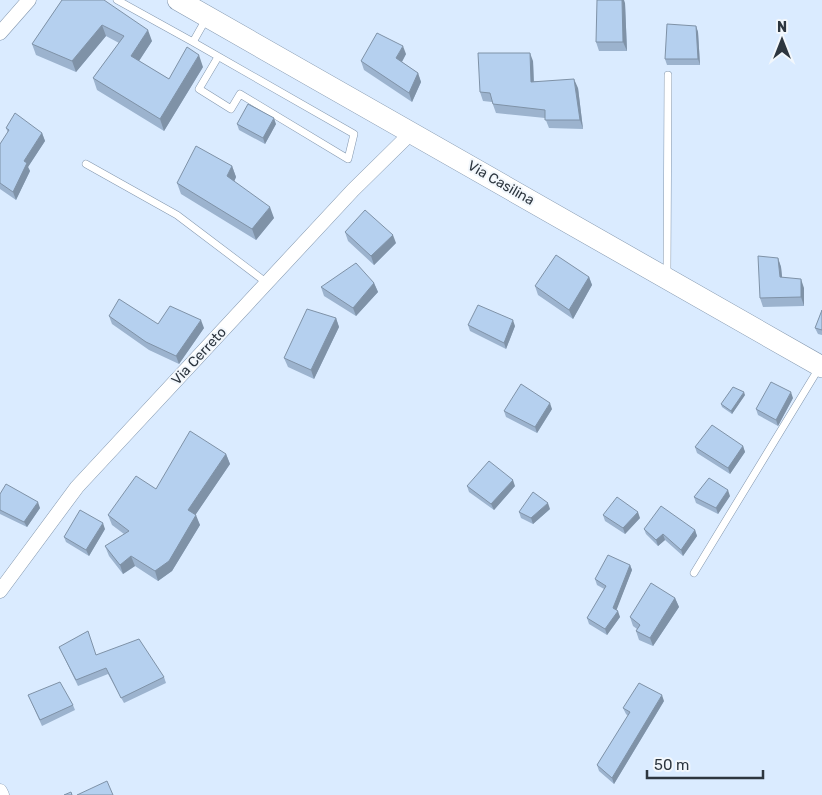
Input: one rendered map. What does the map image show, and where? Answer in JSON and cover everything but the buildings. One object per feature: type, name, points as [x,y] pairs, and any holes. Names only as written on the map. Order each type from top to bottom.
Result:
[{"type":"main road","name":"Via Casilina","points":[[178,0],[821,366]]},
{"type":"street","points":[[0,33],[29,0]]},
{"type":"street","name":"Via Cerreto","points":[[0,591],[77,487],[353,190],[412,132]]},
{"type":"street","points":[[0,791],[2,795]]},
{"type":"lane","points":[[117,0],[193,42],[354,134],[348,159],[240,94],[231,109],[199,89],[218,57]]},
{"type":"lane","points":[[193,42],[208,17]]},
{"type":"lane","points":[[667,277],[668,75]]},
{"type":"lane","points":[[86,164],[177,215],[267,283]]},
{"type":"lane","points":[[694,573],[821,366]]}]
